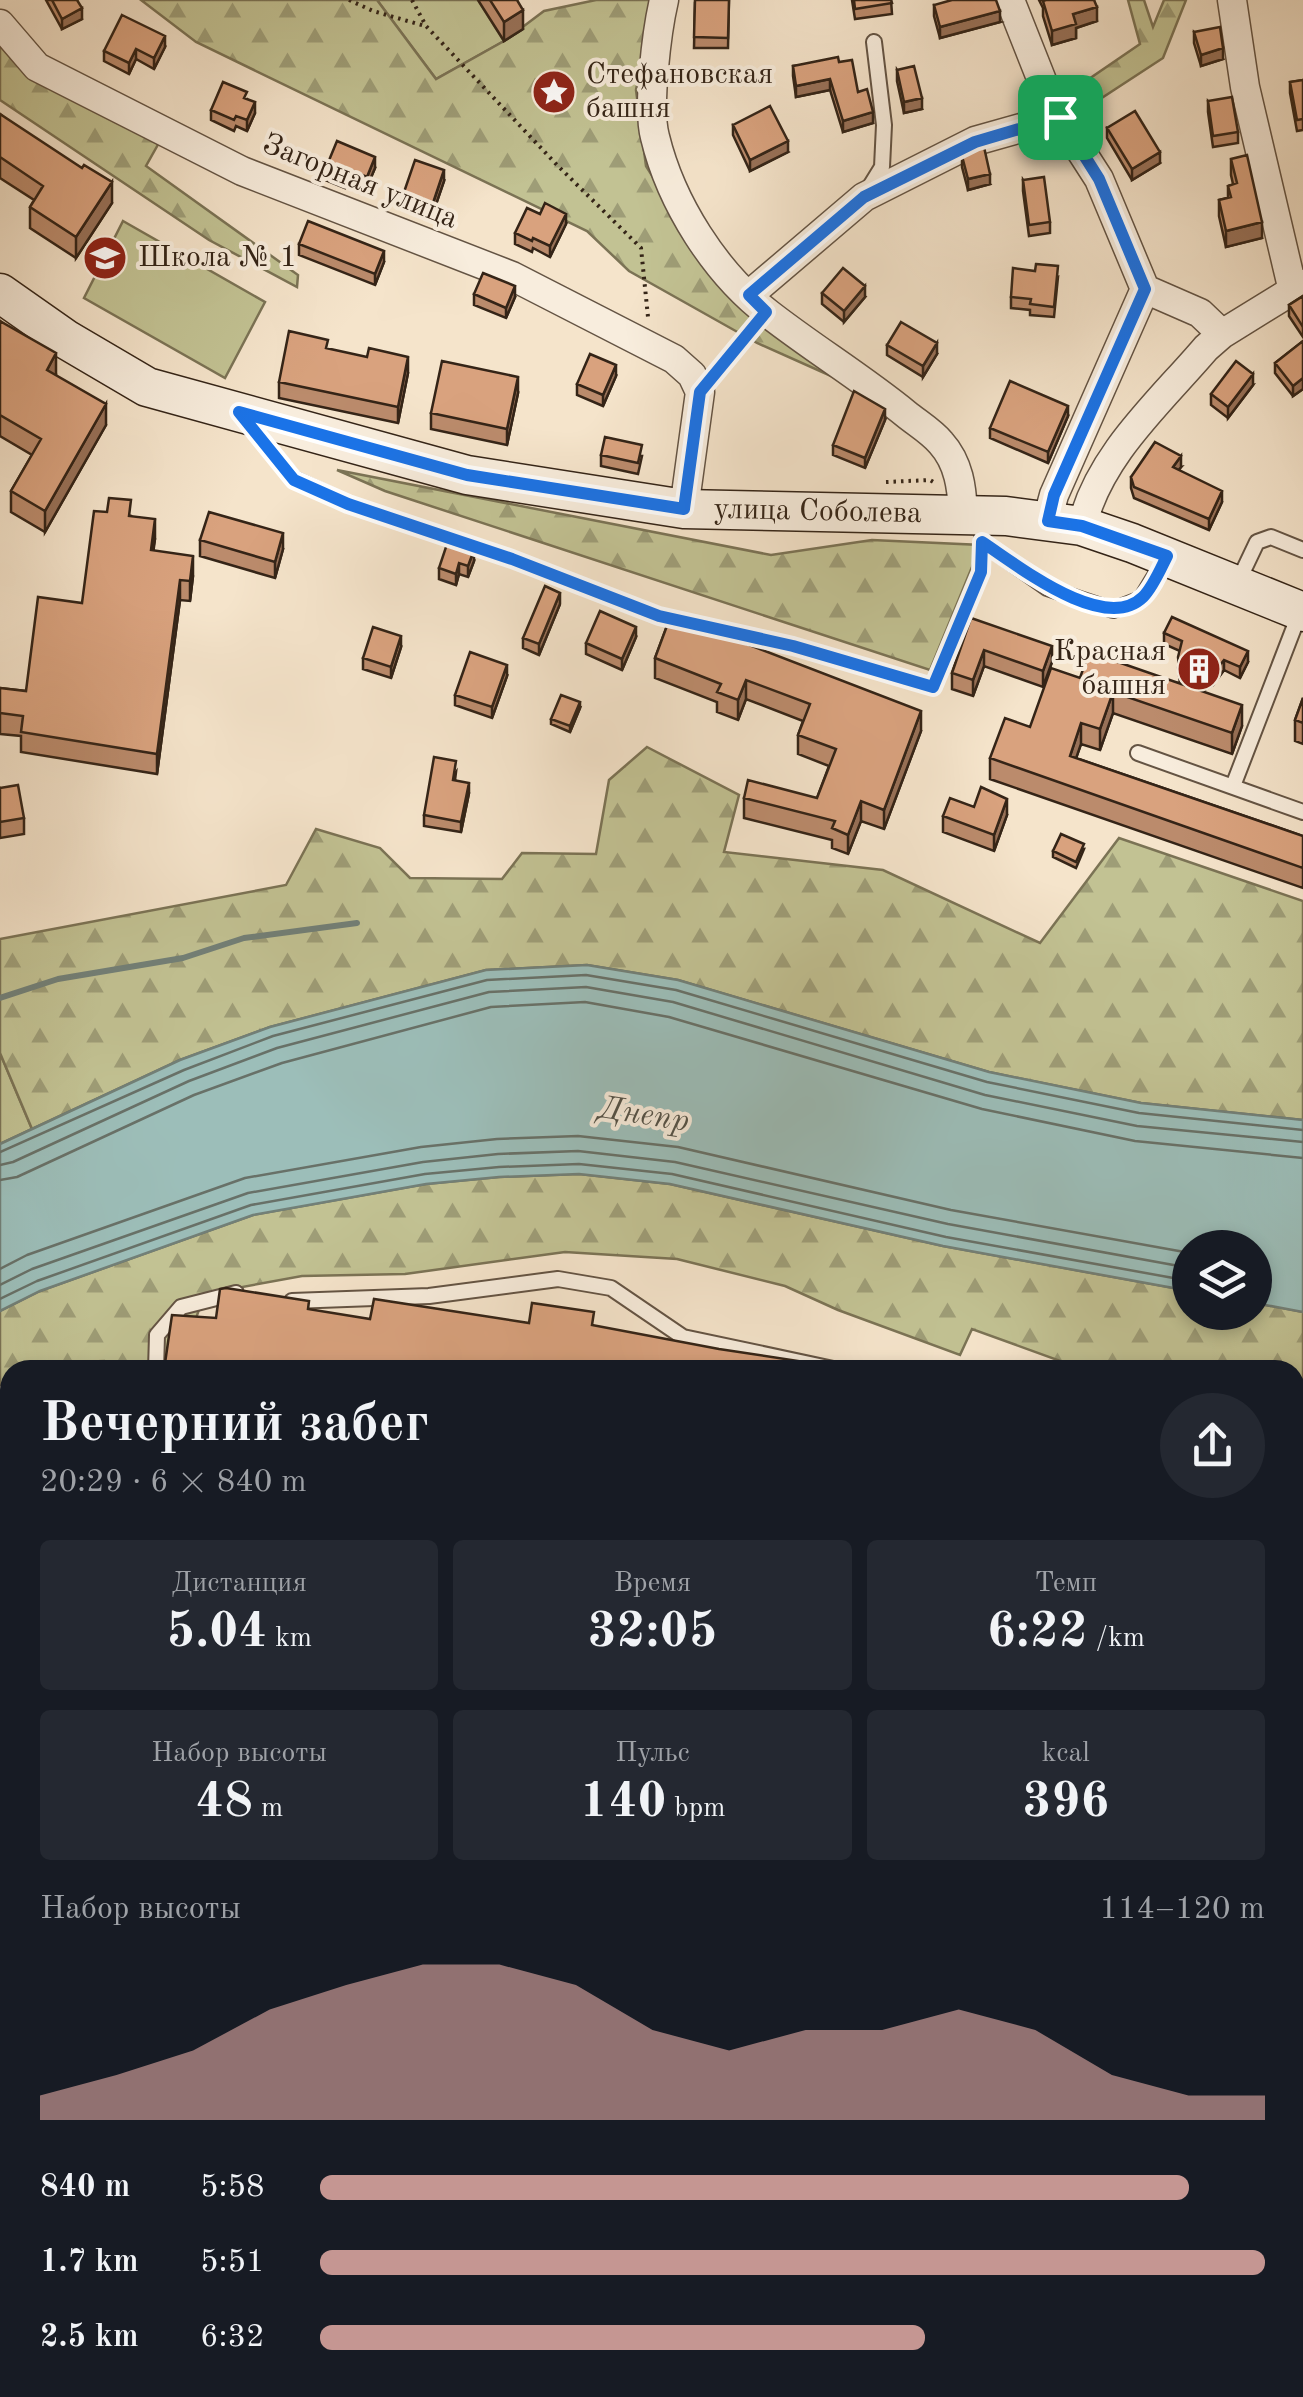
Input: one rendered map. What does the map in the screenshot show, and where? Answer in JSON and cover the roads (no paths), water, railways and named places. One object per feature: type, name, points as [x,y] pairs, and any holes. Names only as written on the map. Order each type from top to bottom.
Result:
[{"type":"main road","name":"улица Соболева","points":[[0,293],[67,340],[147,388],[467,475],[684,509],[976,524],[1065,524],[1167,556],[1302,612]]},
{"type":"street","points":[[664,0],[656,35],[654,134],[676,194],[723,271],[758,304],[942,443],[956,466],[976,524]]},
{"type":"street","points":[[1010,0],[1060,117],[1099,179],[1145,289],[1200,313],[1222,334]]},
{"type":"street","points":[[1145,289],[1054,495],[1065,524],[1088,500],[1116,452],[1206,348],[1298,288],[1244,87],[1232,0]]},
{"type":"street","name":"Загорная улица","points":[[0,24],[38,67],[242,171],[512,276],[674,360],[692,375],[700,392],[684,509]]},
{"type":"street","points":[[758,304],[864,197],[975,142],[1060,117]]},
{"type":"lane","points":[[864,197],[882,167],[884,125],[874,42]]},
{"type":"lane","points":[[239,412],[294,480],[348,504],[512,559],[659,616],[793,646],[933,687],[981,572],[976,524]]},
{"type":"lane","points":[[976,524],[1047,588],[1113,610],[1141,599],[1167,556]]},
{"type":"lane","points":[[1236,585],[1257,542],[1271,536],[1303,550]]},
{"type":"lane","points":[[1233,786],[1302,612]]},
{"type":"lane","points":[[1138,753],[1303,812]]},
{"type":"lane","points":[[278,1298],[298,1302],[429,1296],[558,1279],[611,1288],[683,1337],[791,1360]]},
{"type":"lane","points":[[156,1360],[157,1335],[181,1307],[238,1293],[258,1296]]},
{"type":"water","name":"Днепр","points":[[587,965],[678,980],[989,1072],[1141,1103],[1303,1120],[1303,1312],[1272,1306],[1272,1230],[1172,1230],[1172,1288],[943,1246],[670,1184],[579,1174],[426,1184],[253,1215],[40,1291],[0,1311],[0,1144],[180,1060],[270,1027],[486,970]]},
{"type":"waterway","points":[[0,998],[58,979],[183,958],[244,938],[357,923]]},
{"type":"place","name":"Стефановская башня","points":[[554,92]]},
{"type":"place","name":"Школа № 1","points":[[105,258]]},
{"type":"place","name":"Красная башня","points":[[1199,669]]}]
